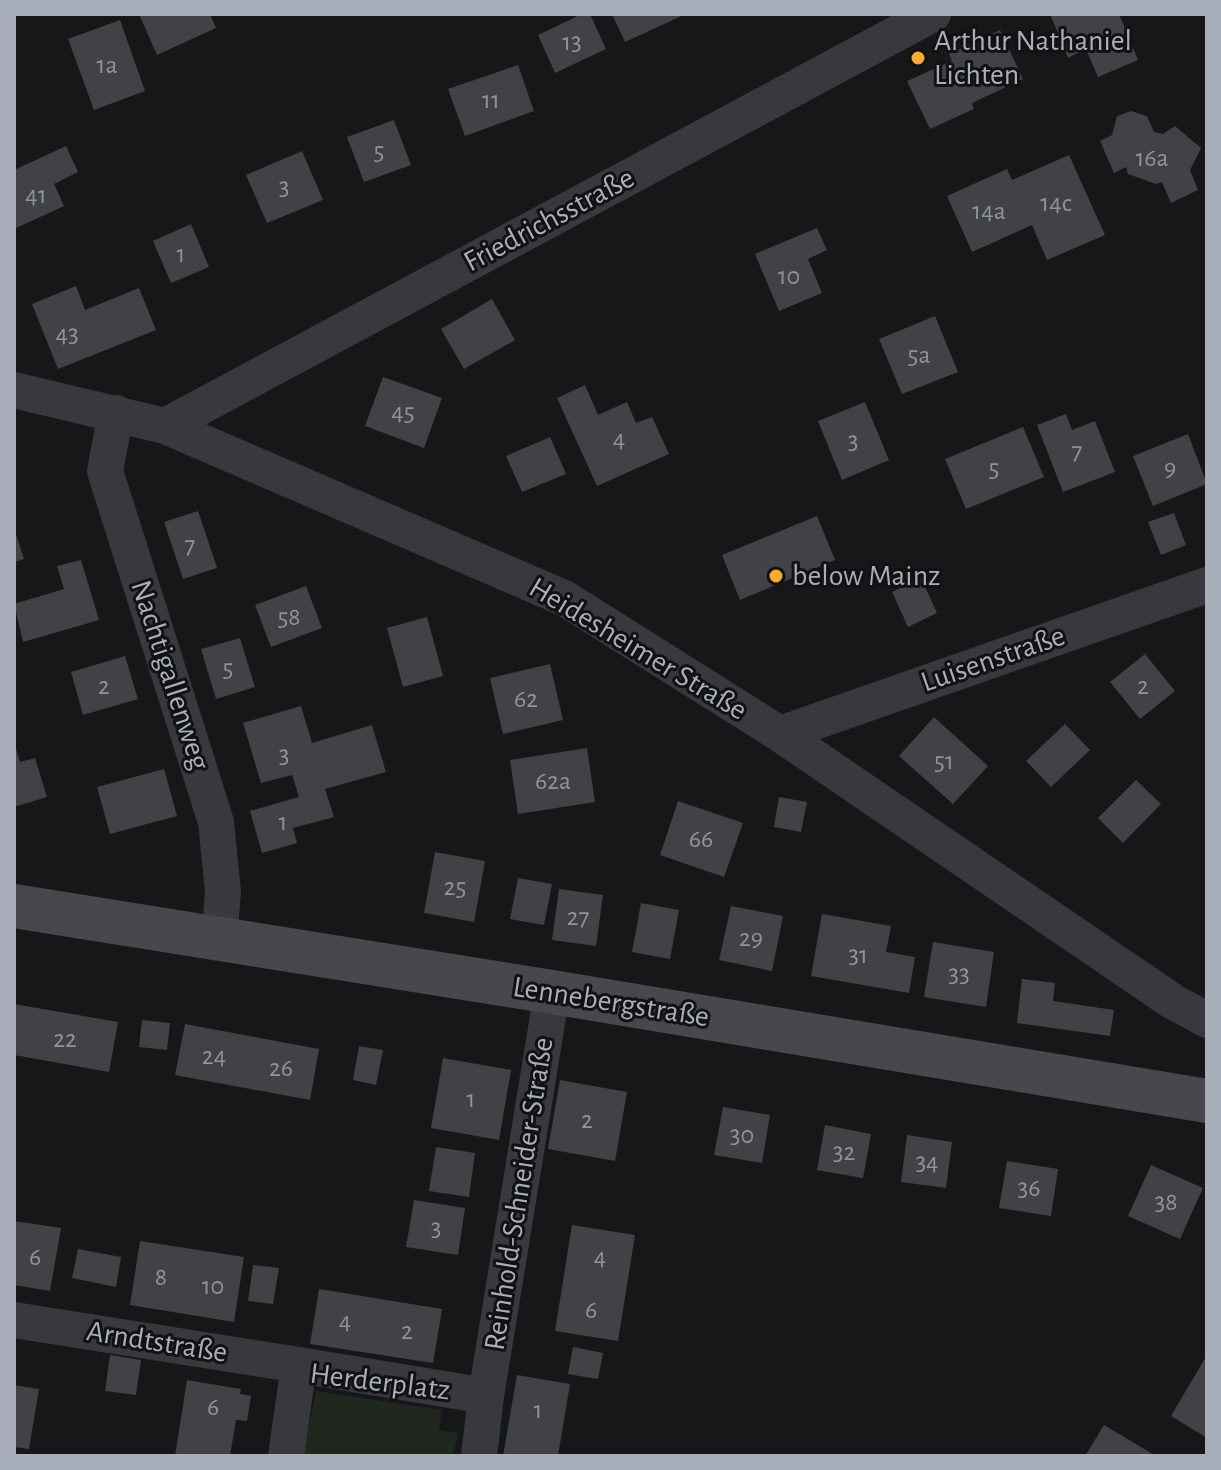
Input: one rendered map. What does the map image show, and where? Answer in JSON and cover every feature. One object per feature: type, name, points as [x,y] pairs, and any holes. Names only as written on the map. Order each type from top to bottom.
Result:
[{"type":"main road","name":"Lennebergstraße","points":[[14,906],[1207,1101]]},
{"type":"street","name":"Friedrichsstraße","points":[[165,426],[933,14]]},
{"type":"street","name":"Heidesheimer Straße","points":[[14,390],[165,426],[564,598],[780,734],[1172,1001],[1207,1020]]},
{"type":"street","name":"Nachtigallenweg","points":[[116,413],[105,471],[216,822],[223,892],[219,940]]},
{"type":"street","name":"Luisenstraße","points":[[780,734],[1207,585]]},
{"type":"street","name":"Reinhold-Schneider-Straße","points":[[486,1396],[552,992]]},
{"type":"street","name":"Arndtstraße","points":[[14,1320],[299,1365]]},
{"type":"street","name":"Herderplatz","points":[[286,1456],[299,1365],[486,1396],[479,1456]]},
{"type":"shaded area","points":[[316,1391],[442,1410],[439,1430],[458,1433],[453,1456],[303,1456]]},
{"type":"building","points":[[139,14],[210,14],[216,28],[157,55]]},
{"type":"building","points":[[582,14],[590,14],[606,49],[555,73],[538,35]]},
{"type":"building","points":[[612,14],[686,14],[625,42]]},
{"type":"building","points":[[1050,14],[1119,14],[1138,60],[1098,77],[1086,49],[1068,58]]},
{"type":"building","points":[[120,20],[145,91],[94,110],[68,39]]},
{"type":"building","points":[[1000,30],[1023,79],[972,103],[974,109],[930,129],[907,81],[952,61],[949,54]]},
{"type":"building","points":[[518,65],[534,111],[465,136],[448,89]]},
{"type":"building","points":[[1131,111],[1147,116],[1154,132],[1163,134],[1175,126],[1201,148],[1190,170],[1198,190],[1171,203],[1162,182],[1156,184],[1128,174],[1126,167],[1114,173],[1100,141],[1112,135],[1117,116]]},
{"type":"building","points":[[394,120],[411,165],[364,182],[347,137]]},
{"type":"building","points":[[66,146],[78,172],[54,184],[64,206],[14,229],[14,170]]},
{"type":"building","points":[[302,151],[323,200],[267,223],[246,175]]},
{"type":"building","points":[[1069,155],[1105,235],[1047,260],[1032,225],[972,252],[947,196],[1007,169],[1012,180]]},
{"type":"building","points":[[191,224],[209,267],[171,283],[153,241]]},
{"type":"building","points":[[817,228],[827,250],[808,259],[822,293],[779,311],[755,254]]},
{"type":"building","points":[[76,286],[85,310],[139,288],[156,330],[58,369],[32,304]]},
{"type":"building","points":[[492,299],[515,340],[464,369],[441,329]]},
{"type":"building","points":[[935,316],[958,372],[902,394],[879,339]]},
{"type":"building","points":[[383,377],[442,398],[424,448],[365,426]]},
{"type":"building","points":[[585,385],[598,415],[627,402],[636,423],[652,417],[669,454],[597,486],[557,398]]},
{"type":"building","points":[[865,402],[889,460],[842,480],[818,421]]},
{"type":"building","points":[[1066,414],[1072,430],[1095,421],[1115,472],[1063,492],[1037,425]]},
{"type":"building","points":[[1023,427],[1044,477],[966,509],[945,459]]},
{"type":"building","points":[[1188,434],[1207,484],[1153,506],[1133,456]]},
{"type":"building","points":[[550,437],[566,474],[522,492],[506,456]]},
{"type":"building","points":[[198,511],[217,568],[183,579],[164,522]]},
{"type":"building","points":[[1174,513],[1186,545],[1161,555],[1148,522]]},
{"type":"building","points":[[817,516],[835,560],[740,600],[722,555]]},
{"type":"building","points":[[14,528],[24,559],[14,562]]},
{"type":"building","points":[[81,560],[99,620],[23,642],[14,604],[64,589],[57,566]]},
{"type":"building","points":[[921,578],[937,613],[908,627],[892,592]]},
{"type":"building","points":[[306,586],[322,628],[271,647],[255,605]]},
{"type":"building","points":[[427,617],[443,676],[403,687],[387,628]]},
{"type":"building","points":[[240,638],[255,687],[216,699],[201,649]]},
{"type":"building","points":[[1145,654],[1175,691],[1140,719],[1110,682]]},
{"type":"building","points":[[125,656],[138,699],[83,715],[71,672]]},
{"type":"building","points":[[550,664],[563,720],[503,734],[490,678]]},
{"type":"building","points":[[301,706],[312,743],[372,725],[386,772],[325,789],[334,817],[293,828],[297,843],[262,853],[250,811],[299,797],[292,775],[261,783],[243,723]]},
{"type":"building","points":[[934,717],[988,766],[953,804],[899,756]]},
{"type":"building","points":[[1065,724],[1090,750],[1051,787],[1026,761]]},
{"type":"building","points":[[15,745],[20,762],[35,758],[47,797],[14,807]]},
{"type":"building","points":[[587,748],[595,802],[518,814],[510,760]]},
{"type":"building","points":[[164,769],[177,816],[110,834],[97,787]]},
{"type":"building","points":[[1136,780],[1161,804],[1123,843],[1098,818]]},
{"type":"building","points":[[779,797],[807,802],[801,832],[774,827]]},
{"type":"building","points":[[678,801],[743,823],[724,877],[660,855]]},
{"type":"building","points":[[435,852],[485,861],[474,922],[424,913]]},
{"type":"building","points":[[518,878],[552,884],[544,925],[510,919]]},
{"type":"building","points":[[559,889],[603,895],[596,946],[552,940]]},
{"type":"building","points":[[641,903],[679,910],[670,959],[632,952]]},
{"type":"building","points":[[731,906],[783,916],[772,971],[719,960]]},
{"type":"building","points":[[822,914],[891,926],[886,952],[915,957],[909,993],[811,976]]},
{"type":"building","points":[[933,942],[994,952],[986,1007],[924,997]]},
{"type":"building","points":[[1022,979],[1055,983],[1053,1001],[1114,1010],[1110,1036],[1017,1023]]},
{"type":"building","points":[[14,1004],[118,1022],[109,1072],[14,1055]]},
{"type":"building","points":[[142,1020],[170,1023],[167,1050],[139,1047]]},
{"type":"building","points":[[185,1024],[319,1049],[310,1100],[175,1075]]},
{"type":"building","points":[[359,1046],[383,1050],[376,1085],[353,1080]]},
{"type":"building","points":[[443,1058],[511,1070],[499,1140],[431,1128]]},
{"type":"building","points":[[560,1080],[627,1092],[615,1161],[548,1149]]},
{"type":"building","points":[[723,1107],[770,1115],[762,1163],[714,1155]]},
{"type":"building","points":[[825,1125],[871,1134],[863,1178],[817,1170]]},
{"type":"building","points":[[907,1135],[952,1142],[946,1188],[901,1182]]},
{"type":"building","points":[[436,1147],[475,1153],[469,1197],[429,1191]]},
{"type":"building","points":[[1007,1161],[1058,1169],[1051,1216],[999,1208]]},
{"type":"building","points":[[1151,1165],[1203,1188],[1180,1239],[1128,1216]]},
{"type":"building","points":[[414,1200],[465,1208],[458,1255],[406,1247]]},
{"type":"building","points":[[14,1221],[61,1228],[50,1291],[14,1285]]},
{"type":"building","points":[[572,1225],[635,1235],[618,1341],[555,1331]]},
{"type":"building","points":[[140,1241],[244,1257],[234,1322],[130,1305]]},
{"type":"building","points":[[78,1249],[121,1257],[116,1287],[72,1278]]},
{"type":"building","points":[[253,1265],[279,1268],[273,1304],[248,1301]]},
{"type":"building","points":[[319,1289],[442,1309],[433,1363],[310,1344]]},
{"type":"building","points":[[573,1347],[603,1353],[598,1379],[568,1374]]},
{"type":"building","points":[[110,1355],[141,1360],[136,1395],[105,1391]]},
{"type":"building","points":[[1207,1355],[1207,1438],[1171,1416]]},
{"type":"building","points":[[517,1375],[570,1384],[558,1456],[503,1456]]},
{"type":"building","points":[[187,1380],[241,1389],[240,1394],[251,1396],[247,1421],[236,1420],[230,1456],[175,1456]]},
{"type":"building","points":[[14,1385],[39,1389],[29,1449],[14,1447]]},
{"type":"building","points":[[1104,1425],[1156,1456],[1085,1456]]},
{"type":"place","name":"Arthur Nathaniel Lichten","points":[[918,58]]},
{"type":"place","name":"below Mainz","points":[[776,576]]}]
